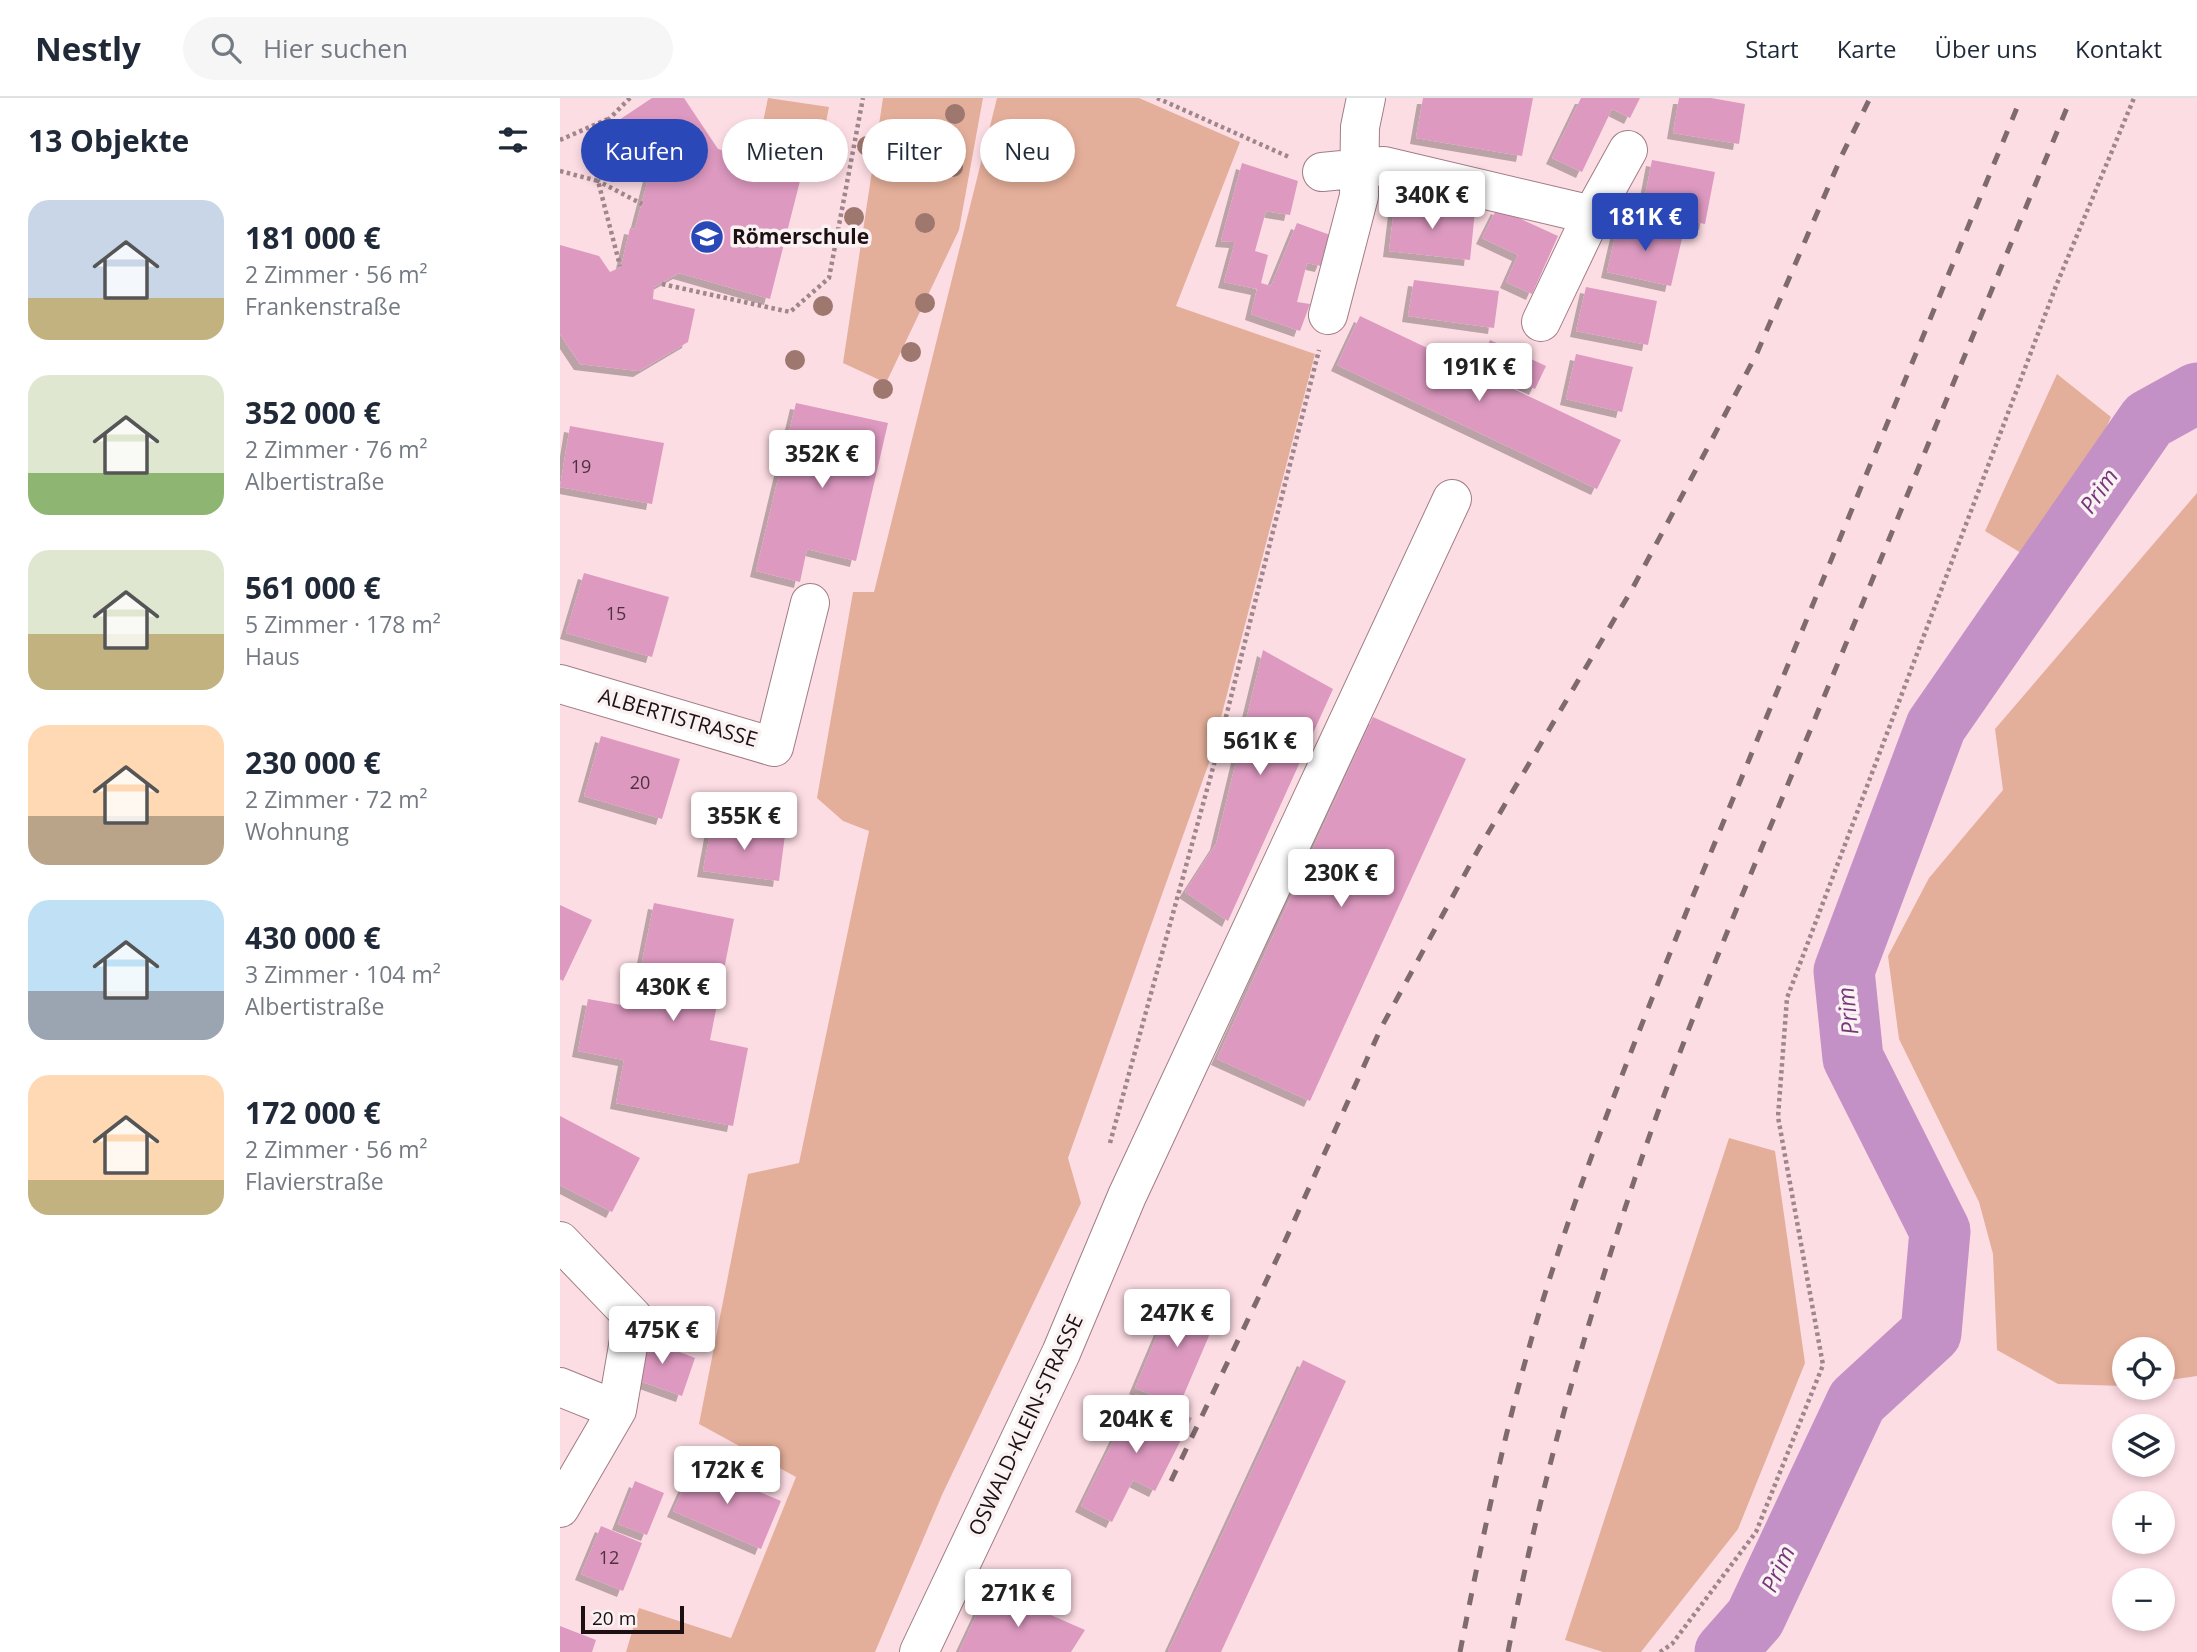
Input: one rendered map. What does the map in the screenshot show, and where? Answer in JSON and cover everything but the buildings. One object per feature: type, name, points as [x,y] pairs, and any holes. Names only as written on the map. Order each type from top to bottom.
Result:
[{"type":"street","points":[[1328,315],[1359,196],[1360,127],[1366,98]]},
{"type":"street","points":[[1541,322],[1592,215],[1628,150]]},
{"type":"street","points":[[1322,172],[1384,166],[1592,215]]},
{"type":"street","name":"OSWALD-KLEIN-STRASSE","points":[[919,1652],[1061,1353],[1127,1195],[1452,499]]},
{"type":"street","name":"ALBERTISTRASSE","points":[[560,684],[774,747],[810,603]]},
{"type":"street","points":[[560,1241],[633,1317],[617,1410],[560,1508]]},
{"type":"street","points":[[560,1387],[617,1410]]},
{"type":"path","points":[[609,119],[630,98]]},
{"type":"path","points":[[662,284],[790,312],[829,278],[863,98]]},
{"type":"path","points":[[1157,98],[1322,172]]},
{"type":"path","points":[[1660,1652],[1672,1644],[1756,1532],[1823,1365],[1778,1117],[1787,998],[2056,286],[2134,98]]},
{"type":"path","points":[[560,140],[581,131]]},
{"type":"path","points":[[560,171],[581,177]]},
{"type":"path","points":[[598,182],[620,266]]},
{"type":"path","points":[[600,182],[642,204]]},
{"type":"path","points":[[1127,1195],[1109,1141],[1214,764],[1328,315]]},
{"type":"shaded area","points":[[768,98],[829,107],[827,119],[764,119]]},
{"type":"shaded area","points":[[883,98],[983,98],[959,230],[886,383],[843,363],[870,182],[966,182],[966,119],[880,119]]},
{"type":"shaded area","points":[[997,98],[1139,98],[1240,142],[1176,306],[1315,354],[1210,760],[1068,1158],[1081,1203],[942,1495],[875,1652],[626,1652],[639,1608],[731,1638],[796,1477],[699,1424],[748,1174],[799,1163],[869,831],[843,821],[817,798],[853,592],[874,592],[980,166],[980,182],[1075,182],[1075,119],[992,119]]},
{"type":"shaded area","points":[[2057,374],[2111,417],[2072,503],[2021,553],[1985,531]]},
{"type":"shaded area","points":[[2197,493],[2197,1376],[2175,1379],[2175,1337],[2112,1337],[2112,1386],[2058,1384],[1997,1350],[1993,1254],[1979,1202],[1899,1039],[1888,956],[1929,878],[2003,790],[1995,729]]},
{"type":"shaded area","points":[[1729,1138],[1775,1151],[1805,1363],[1738,1529],[1641,1652],[1603,1652],[1565,1640]]},
{"type":"waterway","name":"Prim","points":[[1725,1652],[1755,1618],[1857,1401],[1931,1333],[1940,1231],[1853,1058],[1844,971],[1936,726],[2148,420],[2197,393]]},
{"type":"railway","points":[[1171,1481],[1281,1250],[1381,1028],[1478,850],[1631,591],[1708,447],[1757,353],[1842,155],[1870,98]]},
{"type":"railway","points":[[1460,1652],[1514,1403],[1557,1256],[1587,1169],[1686,913],[2021,98]]},
{"type":"railway","points":[[1508,1652],[1548,1472],[1580,1354],[1655,1120],[1744,891],[2071,98]]},
{"type":"place","name":"Römerschule","points":[[707,237]]}]
